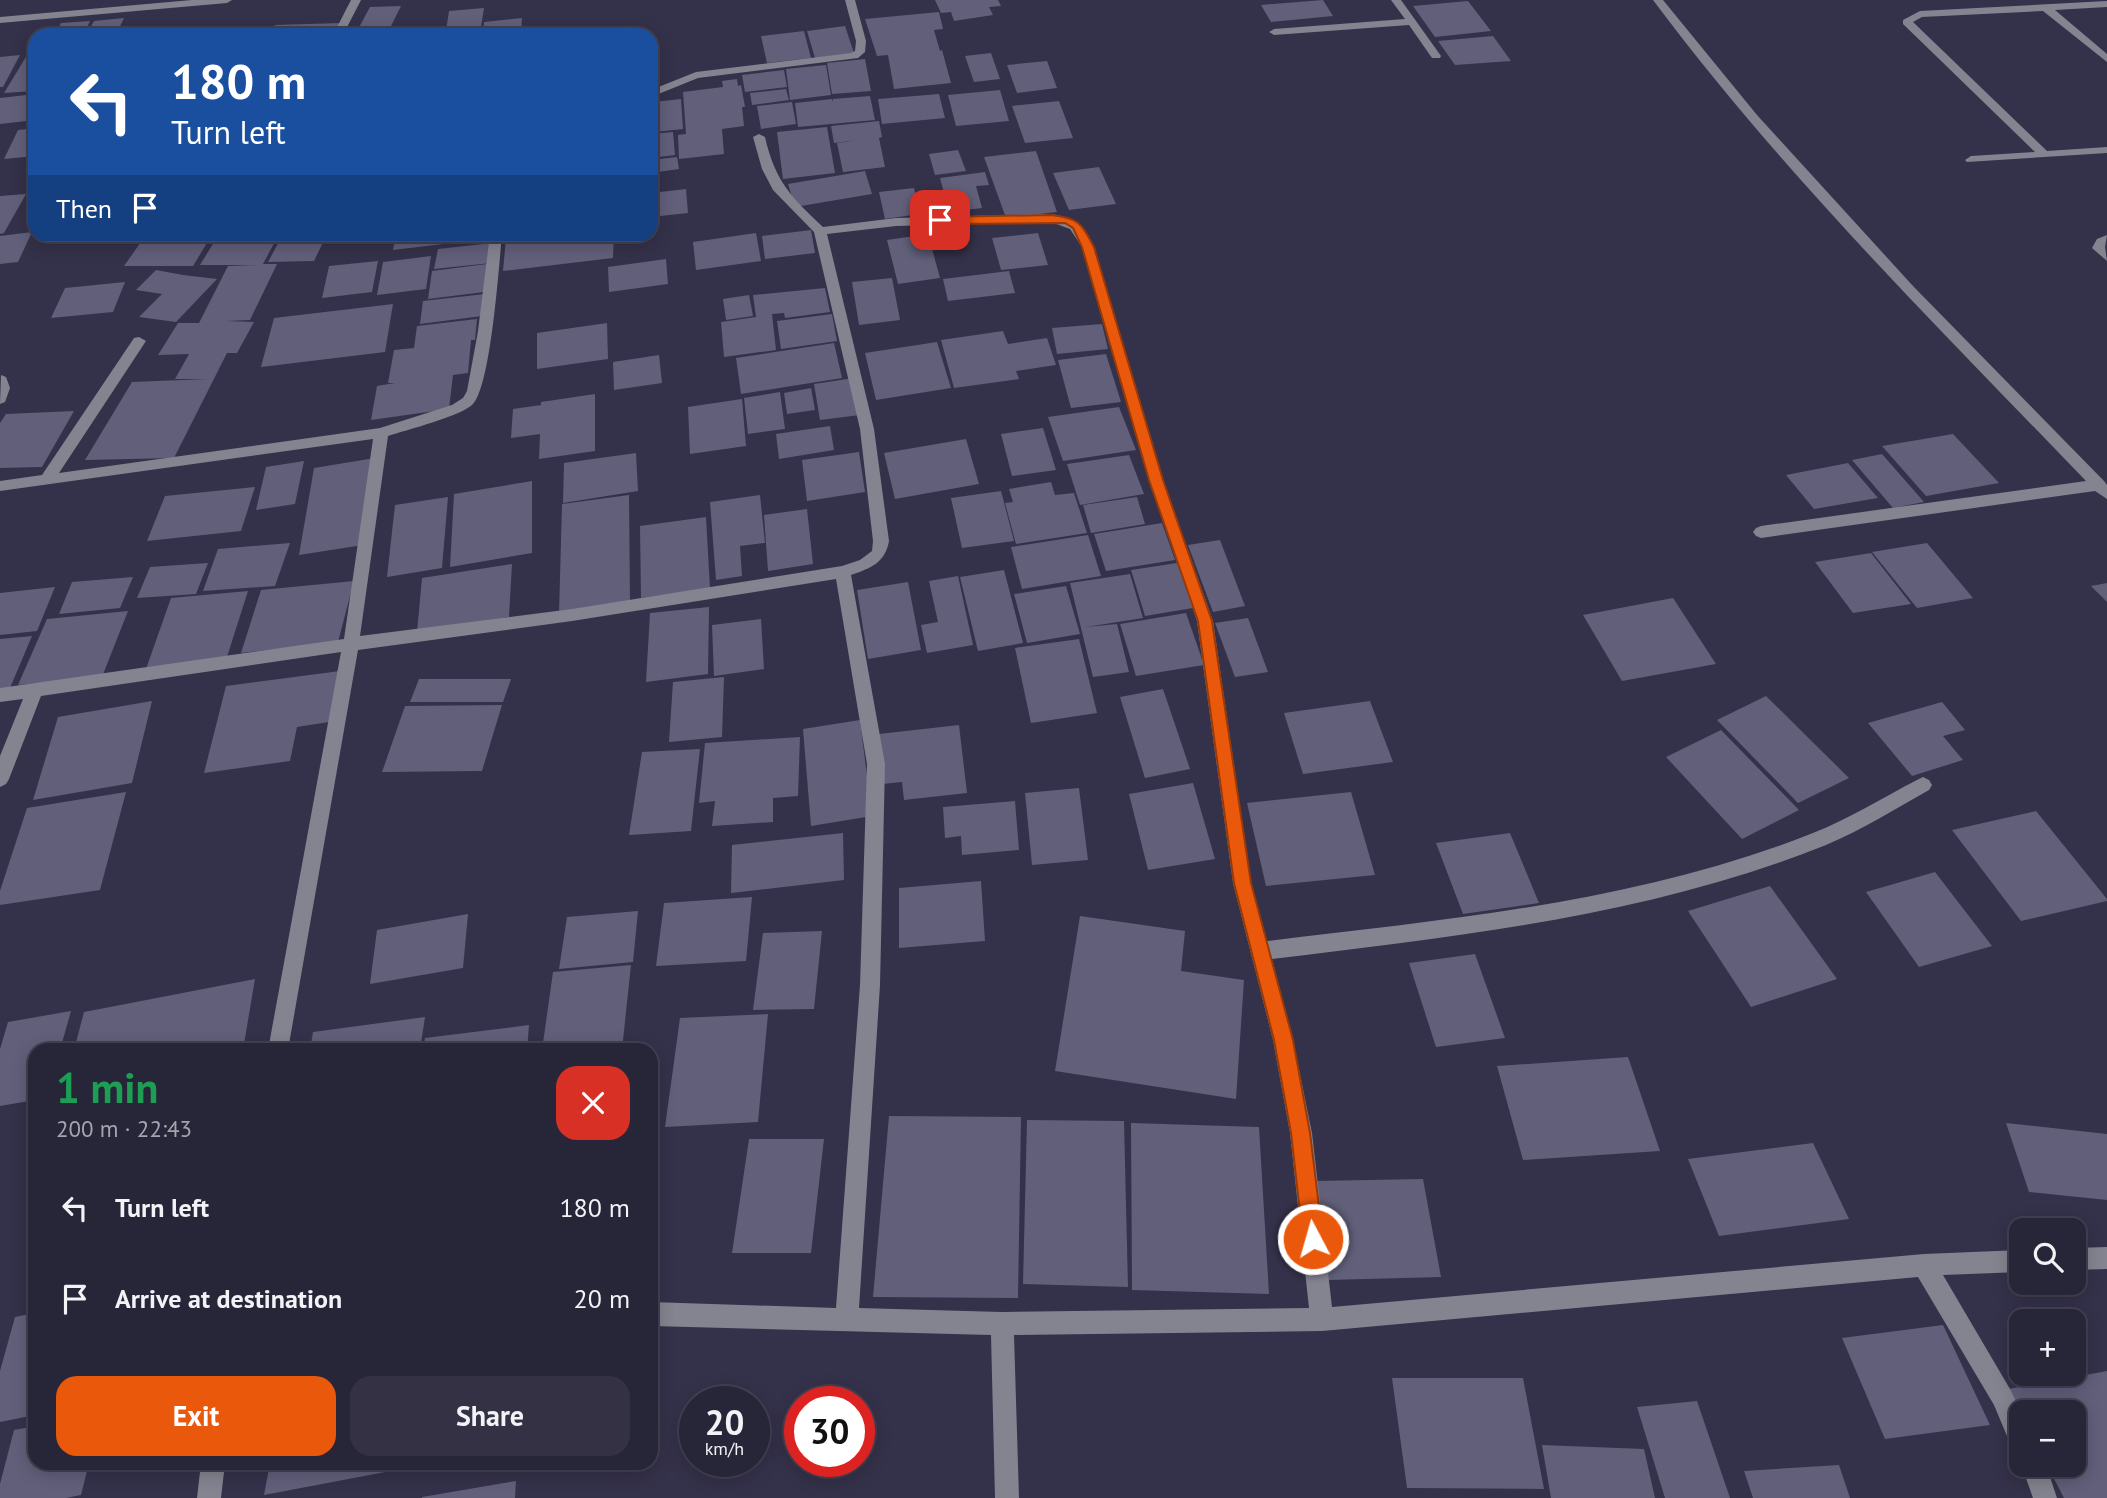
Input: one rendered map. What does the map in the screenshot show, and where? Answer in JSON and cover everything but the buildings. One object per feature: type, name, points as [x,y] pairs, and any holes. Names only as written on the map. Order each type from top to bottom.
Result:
[{"type":"street","points":[[0,20],[227,0]]},
{"type":"street","points":[[342,28],[356,0]]},
{"type":"street","points":[[658,91],[696,75],[854,56],[860,52],[863,45],[852,17],[850,0]]},
{"type":"street","points":[[1396,0],[1436,56]]},
{"type":"street","points":[[1658,0],[1753,117],[1908,289],[2103,490]]},
{"type":"street","points":[[2045,155],[1907,22],[1920,14],[2107,4]]},
{"type":"street","points":[[2045,7],[2107,59]]},
{"type":"street","points":[[1274,32],[1411,22]]},
{"type":"street","points":[[0,695],[572,615],[843,572],[866,564],[879,554],[881,541],[867,429],[820,231],[773,185],[764,163],[759,136]]},
{"type":"street","points":[[1971,160],[2107,150]]},
{"type":"street","points":[[820,231],[896,222],[1051,218],[1068,220],[1077,226],[1088,247],[1156,480],[1205,621],[1242,883],[1283,1040],[1301,1133],[1322,1319]]},
{"type":"street","points":[[2107,239],[2101,242],[2098,248],[2107,257]]},
{"type":"street","points":[[0,486],[381,433],[457,408],[468,401],[474,391],[485,331],[495,242]]},
{"type":"street","points":[[46,480],[139,341]]},
{"type":"street","points":[[0,399],[3,388],[1,380]]},
{"type":"street","points":[[279,1043],[351,644],[381,433]]},
{"type":"street","points":[[1761,532],[2103,490]]},
{"type":"street","points":[[843,572],[876,764],[870,985],[847,1320]]},
{"type":"street","points":[[0,779],[34,691]]},
{"type":"street","points":[[1260,951],[1473,925],[1610,903],[1718,875],[1822,839],[1923,785]]},
{"type":"street","points":[[2086,1258],[2107,1258]]},
{"type":"street","points":[[658,1314],[1002,1324],[1322,1319],[1924,1265],[2009,1261]]},
{"type":"street","points":[[1924,1265],[2009,1412]]},
{"type":"street","points":[[1002,1324],[1007,1498]]},
{"type":"street","points":[[209,1498],[212,1470]]},
{"type":"street","points":[[2039,1477],[2045,1498]]},
{"type":"route","points":[[940,220],[1068,220],[1077,226],[1088,247],[1156,480],[1205,621],[1242,883],[1283,1040],[1301,1133],[1313,1239]]}]
